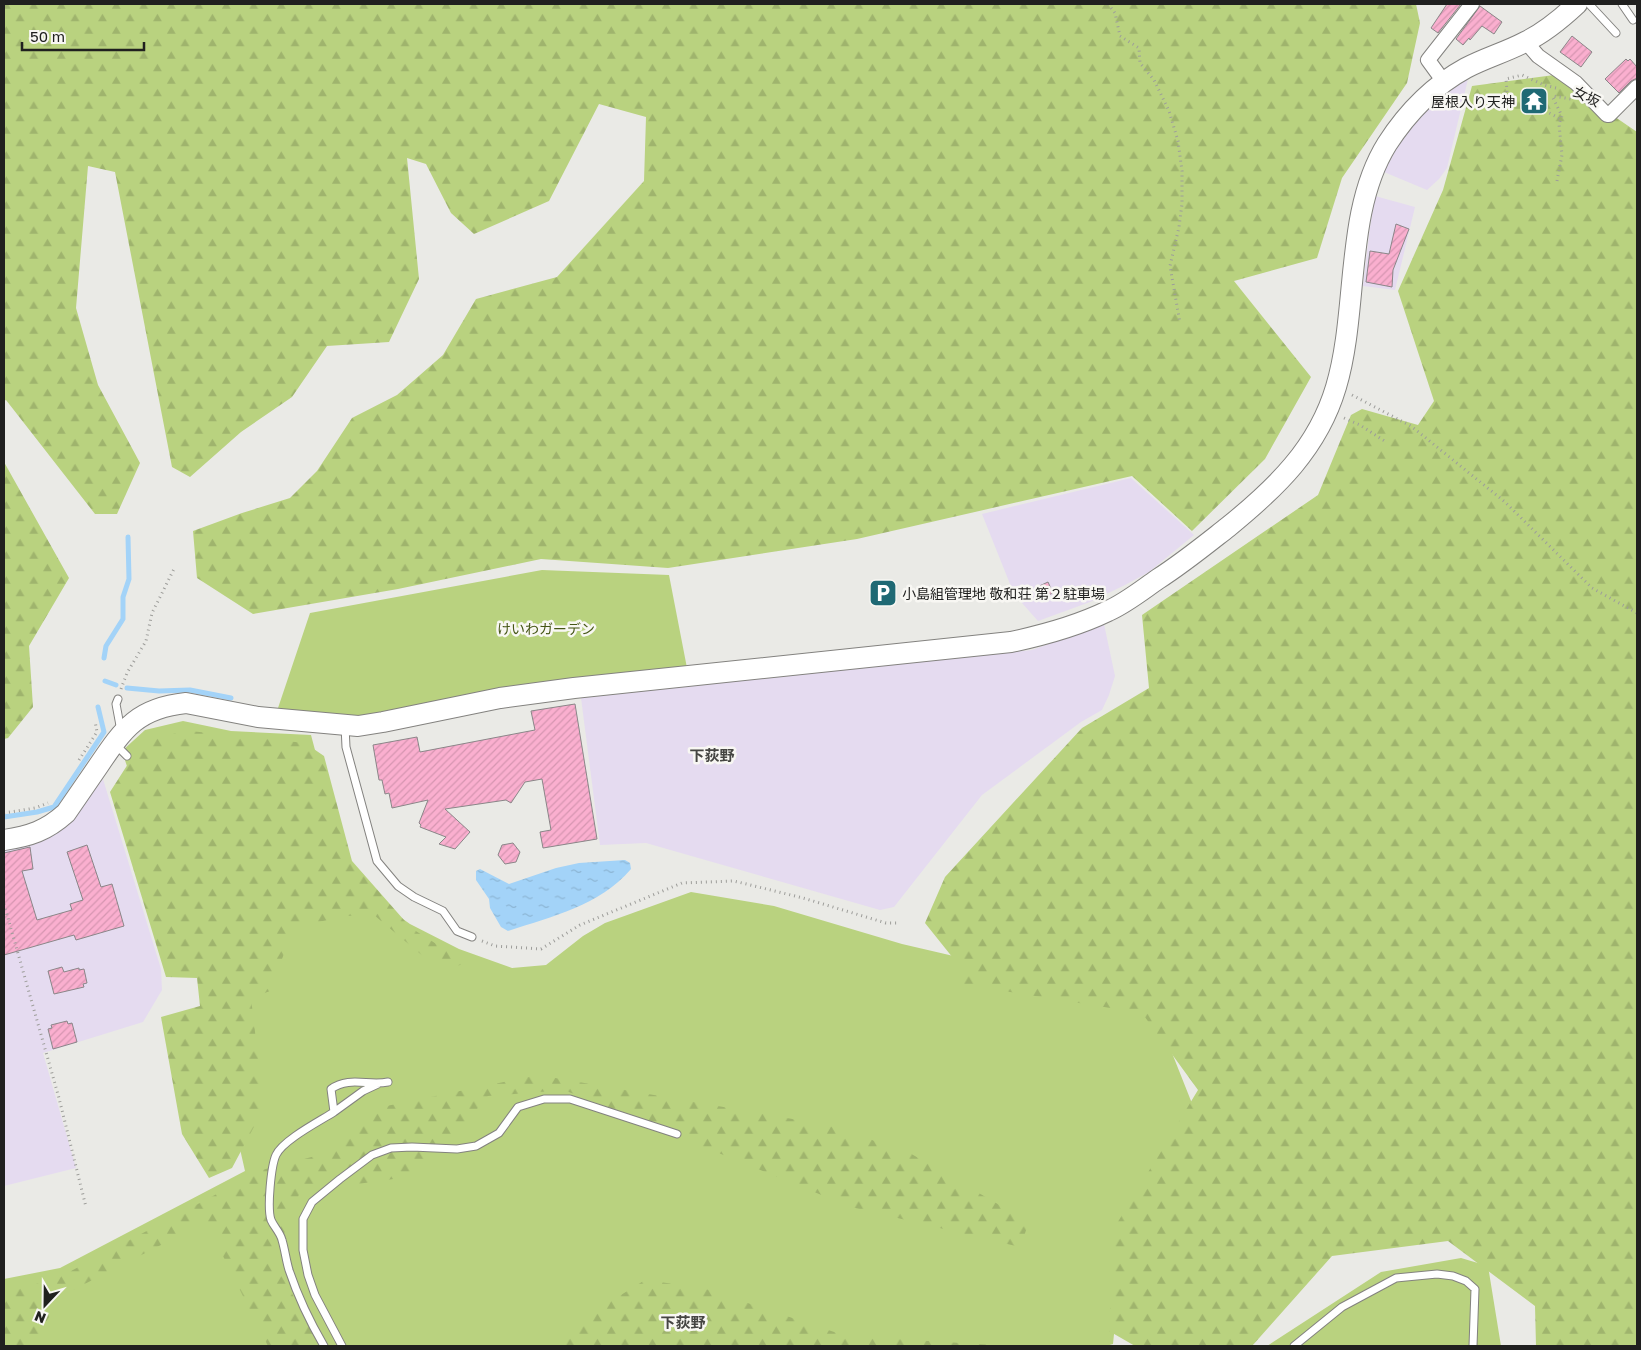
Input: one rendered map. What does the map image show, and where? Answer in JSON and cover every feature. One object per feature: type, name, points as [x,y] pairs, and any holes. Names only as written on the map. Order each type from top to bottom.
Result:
[{"type":"street","points":[[1444,82],[1428,60],[1472,4]]},
{"type":"street","points":[[4,840],[27,837],[58,820],[121,744],[139,718],[162,707],[186,703],[258,717],[358,726],[518,695],[1011,642],[1060,630],[1109,611],[1181,565],[1254,506],[1289,473],[1304,452],[1327,410],[1336,387],[1361,216],[1374,173],[1386,147],[1397,130],[1418,105],[1444,82],[1486,59],[1526,42],[1577,4]]},
{"type":"street","points":[[1526,42],[1538,56],[1580,87],[1603,112],[1609,115],[1637,87]]},
{"type":"lane","points":[[1589,4],[1616,33]]},
{"type":"lane","points":[[1622,4],[1633,20]]},
{"type":"lane","points":[[118,699],[116,704],[121,744]]},
{"type":"lane","points":[[345,725],[346,747],[377,861],[398,886],[414,897],[443,911],[457,931],[472,937]]},
{"type":"lane","points":[[334,1112],[331,1089],[337,1085],[356,1081],[380,1084]]},
{"type":"lane","points":[[324,1346],[312,1326],[297,1293],[282,1240],[271,1219],[269,1193],[276,1155],[282,1147],[298,1135],[363,1091],[388,1082]]},
{"type":"lane","points":[[342,1346],[315,1295],[308,1275],[303,1250],[304,1219],[312,1202],[372,1155],[391,1148],[458,1149],[476,1146],[500,1133],[518,1107],[544,1099],[570,1099],[677,1134]]},
{"type":"lane","points":[[1294,1346],[1342,1307],[1396,1278],[1437,1274],[1452,1276],[1466,1281],[1475,1289],[1473,1346]]},
{"type":"path","points":[[1108,4],[1115,13],[1120,36],[1139,48],[1140,63],[1154,80],[1169,111],[1178,141],[1182,171],[1182,204],[1179,228],[1170,266],[1180,323]]},
{"type":"path","points":[[1557,181],[1562,155],[1558,124],[1561,120],[1544,111],[1508,103],[1506,79],[1522,75],[1550,87],[1574,91],[1580,87]]},
{"type":"path","name":"女坂","points":[[1561,120],[1562,116],[1553,96],[1570,98],[1577,102]]},
{"type":"path","points":[[1336,387],[1411,426],[1505,502],[1592,588],[1637,613]]},
{"type":"path","points":[[1360,425],[1386,442]]},
{"type":"path","points":[[118,699],[127,673],[146,641],[152,613],[174,569]]},
{"type":"path","points":[[76,763],[97,732],[95,721]]},
{"type":"path","points":[[4,813],[35,808],[51,802]]},
{"type":"path","points":[[472,937],[495,946],[541,949],[580,925],[682,882],[734,881],[803,898],[886,923],[897,923]]},
{"type":"path","points":[[4,904],[86,1207]]},
{"type":"shaded area","points":[[1468,79],[1447,168],[1439,179],[1427,190],[1384,172],[1397,148],[1423,112],[1442,96]]},
{"type":"shaded area","points":[[1375,196],[1415,207],[1395,290],[1363,286]]},
{"type":"shaded area","points":[[1131,478],[1194,535],[1149,572],[1090,602],[1038,621],[1014,594],[982,514]]},
{"type":"shaded area","points":[[1104,624],[1115,676],[1102,710],[1081,722],[982,795],[894,907],[880,910],[646,843],[600,845],[581,698],[1032,650]]},
{"type":"shaded area","points":[[103,779],[161,969],[162,990],[143,1022],[43,1053],[76,1168],[4,1186],[4,850],[41,842],[73,820]]},
{"type":"green space","points":[[4,4],[1416,4],[1420,23],[1407,83],[1342,178],[1317,258],[1234,281],[1311,377],[1265,459],[1192,531],[1132,476],[857,539],[668,568],[541,559],[398,589],[253,614],[197,578],[193,531],[290,498],[317,471],[352,418],[397,395],[443,355],[476,299],[557,277],[644,181],[646,117],[599,104],[549,201],[474,234],[451,213],[426,164],[407,158],[419,279],[389,342],[327,346],[292,397],[241,432],[190,477],[172,467],[115,172],[88,166],[76,308],[98,385],[140,463],[117,514],[95,514],[6,400],[4,401]]},
{"type":"green space","points":[[1554,75],[1637,132],[1637,1346],[1536,1346],[1535,1306],[1448,1241],[1332,1256],[1252,1346],[1135,1346],[1109,1331],[1116,1225],[1198,1090],[1142,1013],[960,984],[961,968],[925,923],[945,877],[1082,728],[1149,688],[1142,615],[1318,495],[1351,415],[1362,409],[1418,425],[1434,401],[1398,291],[1443,190],[1472,86]]},
{"type":"green space","points":[[4,462],[69,578],[29,646],[33,707],[8,738],[4,739]]},
{"type":"green space","name":"けいわガーデン","points":[[542,570],[669,575],[687,668],[369,719],[280,713],[278,708],[310,613]]},
{"type":"green space","points":[[183,721],[231,731],[311,735],[344,859],[366,893],[410,924],[459,949],[512,968],[546,965],[583,936],[605,923],[691,892],[774,906],[902,944],[1040,976],[1149,995],[1195,1111],[1123,1246],[1113,1344],[1106,1346],[4,1346],[4,1279],[60,1268],[245,1171],[198,964],[162,873],[122,751],[145,730]]},
{"type":"green space","points":[[190,731],[305,743],[324,756],[352,861],[411,928],[465,962],[458,966],[424,957],[374,915],[347,916],[294,927],[270,991],[251,998],[264,1108],[232,1168],[209,1178],[182,1134],[161,1017],[200,1006],[197,978],[166,977],[110,792],[144,739]]},
{"type":"green space","points":[[538,1075],[827,1125],[908,1152],[1029,1222],[1020,1247],[851,1207],[564,1090],[488,1096],[422,1175],[300,1192],[274,1260],[320,1346],[268,1346],[206,1222],[65,1294],[39,1332],[43,1346],[4,1346],[4,1291],[54,1280],[262,1170],[342,1149],[362,1111]]},
{"type":"green space","points":[[1461,1258],[1488,1266],[1501,1346],[1267,1346],[1381,1272]]},
{"type":"green space","points":[[645,1280],[703,1288],[846,1336],[1010,1346],[555,1346],[592,1313]]},
{"type":"water","points":[[625,860],[630,863],[631,869],[605,892],[558,915],[508,931],[501,927],[490,908],[489,899],[476,880],[476,871],[480,869],[509,884],[556,868],[579,863]]},
{"type":"building","points":[[1447,4],[1461,4],[1438,33],[1431,28]]},
{"type":"building","points":[[1480,6],[1502,22],[1494,34],[1482,26],[1463,45],[1456,39]]},
{"type":"building","points":[[1572,36],[1592,52],[1581,67],[1560,52]]},
{"type":"building","points":[[1626,59],[1628,61],[1630,59],[1637,67],[1637,78],[1631,81],[1619,93],[1605,79]]},
{"type":"building","points":[[1396,224],[1409,229],[1393,270],[1392,287],[1366,282],[1370,251],[1389,254]]},
{"type":"building","points":[[1048,582],[1053,593],[1039,599],[1035,588]]},
{"type":"building","points":[[575,704],[597,839],[543,848],[540,832],[551,830],[542,779],[525,782],[511,803],[506,800],[445,809],[470,832],[455,849],[439,844],[446,837],[420,827],[419,823],[428,800],[392,808],[389,793],[385,794],[382,780],[379,780],[373,745],[417,737],[420,752],[535,730],[531,711]]},
{"type":"building","points":[[513,843],[520,852],[516,862],[505,864],[498,855],[502,845]]},
{"type":"building","points":[[87,845],[101,887],[112,884],[124,926],[76,940],[74,935],[4,955],[4,853],[30,847],[33,869],[22,871],[37,920],[72,910],[70,904],[83,900],[67,852]]},
{"type":"building","points":[[62,967],[64,972],[79,968],[79,970],[84,969],[87,983],[83,984],[84,987],[54,994],[48,971]]},
{"type":"building","points":[[67,1021],[68,1024],[72,1023],[77,1042],[53,1049],[48,1029],[52,1028],[51,1025]]},
{"type":"waterway","points":[[104,658],[106,646],[123,619],[123,597],[129,579],[128,537]]},
{"type":"waterway","points":[[105,681],[116,685]]},
{"type":"waterway","points":[[127,688],[159,691],[190,690],[231,698]]},
{"type":"waterway","points":[[4,817],[37,812],[54,807],[104,732],[98,707]]},
{"type":"place","name":"屋根入り天神","points":[[1534,101]]},
{"type":"place","name":"小島組管理地 敬和荘 第２駐車場","points":[[883,593]]},
{"type":"district","name":"下荻野","points":[[712,755]]},
{"type":"district","name":"下荻野","points":[[683,1322]]}]
